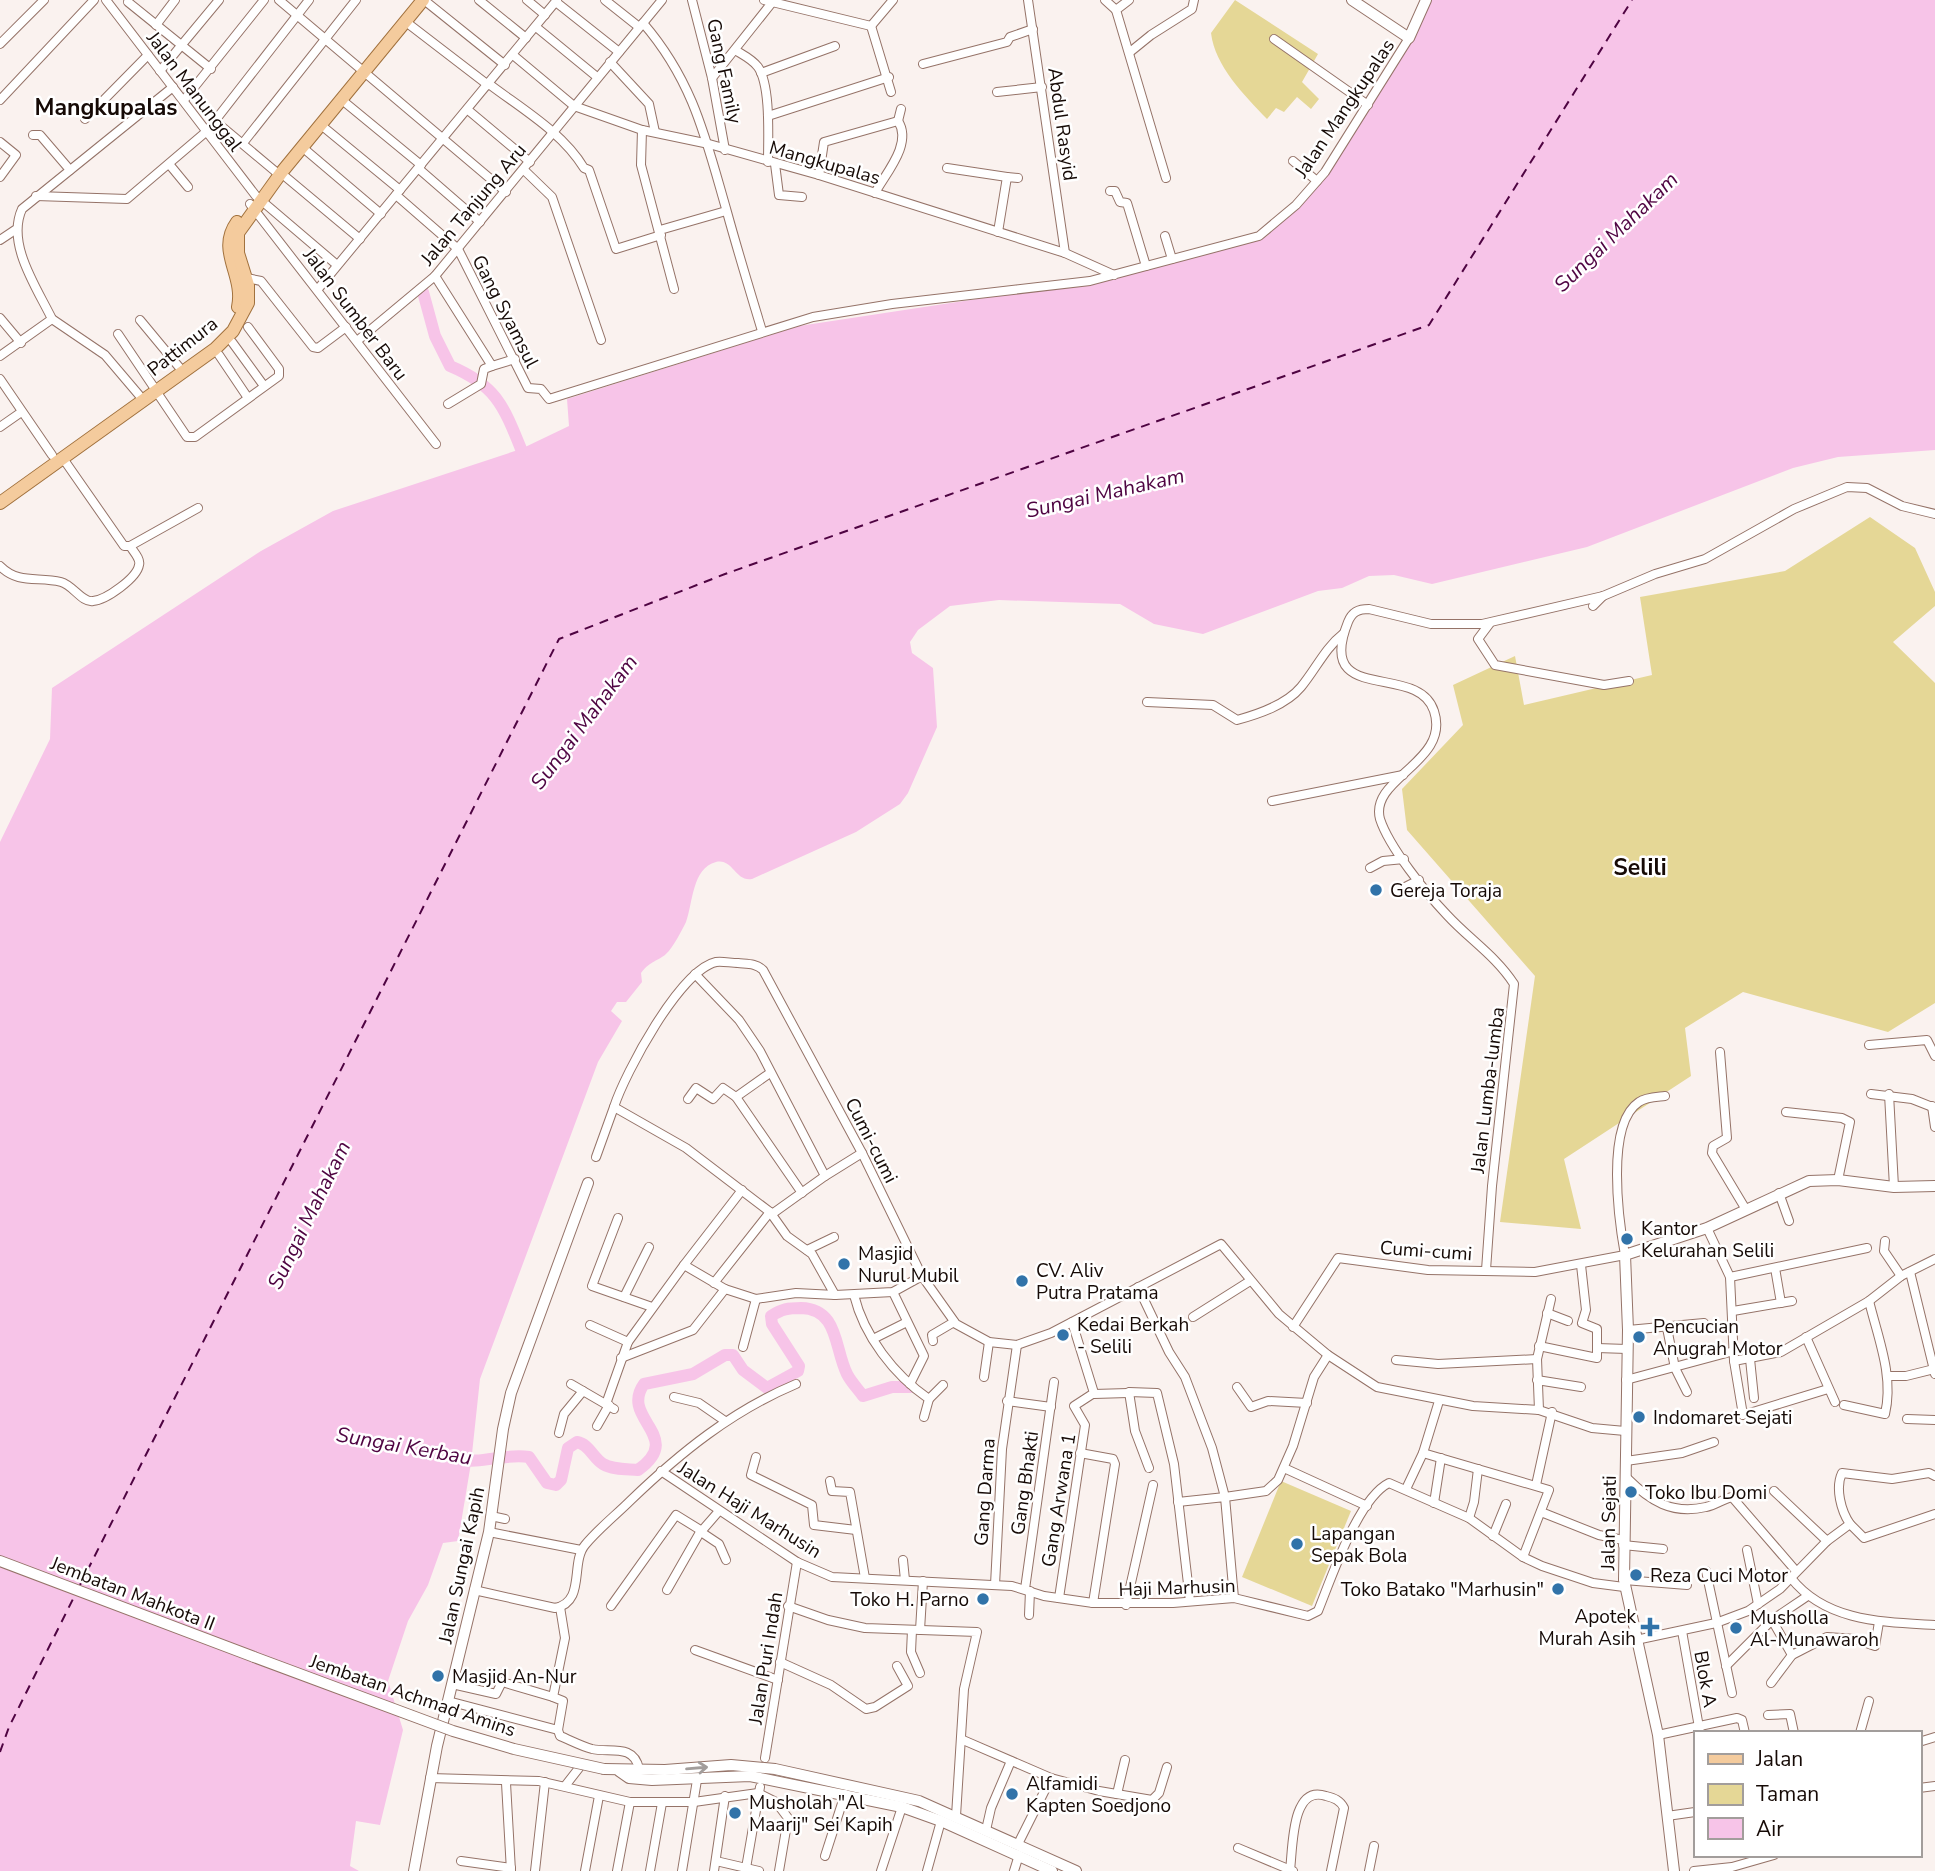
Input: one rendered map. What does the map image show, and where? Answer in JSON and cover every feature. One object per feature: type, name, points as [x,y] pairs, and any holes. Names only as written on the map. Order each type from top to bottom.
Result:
[{"type":"main road","name":"Pattimura","points":[[279,172],[342,100],[413,0]]},
{"type":"main road","name":"Pattimura","points":[[57,456],[215,349],[233,331],[247,303],[236,241],[255,202],[424,0]]},
{"type":"main road","points":[[1352,0],[1409,38],[1426,0]]},
{"type":"main road","name":"Pattimura","points":[[166,380],[223,333],[235,316],[241,277]]},
{"type":"main road","name":"Pattimura","points":[[4,495],[139,395],[154,388]]},
{"type":"main road","points":[[1625,1255],[1707,1228],[1745,1208],[1809,1181],[1838,1180],[1894,1187],[1935,1186]]},
{"type":"main road","name":"Jalan Sungai Kapih","points":[[414,1871],[430,1778],[489,1532],[500,1447],[511,1393],[554,1269],[588,1184]]},
{"type":"main road","name":"Jalan Sejati","points":[[1625,1255],[1628,1330],[1624,1583],[1658,1735],[1674,1871]]},
{"type":"main road","name":"Jembatan Mahkota II","points":[[0,1561],[254,1657]]},
{"type":"main road","name":"Jembatan Achmad Amins","points":[[254,1657],[453,1731],[514,1749],[629,1772]]},
{"type":"main road","points":[[629,1772],[731,1765],[764,1767],[919,1801],[986,1830],[997,1841]]},
{"type":"main road","points":[[629,1772],[698,1780],[751,1776],[845,1794],[902,1807],[1076,1871]]},
{"type":"main road","points":[[1018,1850],[1052,1871]]},
{"type":"street","points":[[0,44],[44,0]]},
{"type":"street","points":[[0,100],[94,0]]},
{"type":"street","name":"Jalan Manunggal","points":[[106,0],[184,100],[255,202]]},
{"type":"street","points":[[156,25],[175,0]]},
{"type":"street","points":[[160,71],[219,0]]},
{"type":"street","points":[[184,100],[264,0]]},
{"type":"street","points":[[279,0],[506,192]]},
{"type":"street","points":[[36,196],[127,199],[206,131],[309,0]]},
{"type":"street","points":[[243,143],[356,0]]},
{"type":"street","points":[[424,0],[505,65]]},
{"type":"street","points":[[479,0],[526,38]]},
{"type":"street","points":[[527,0],[545,15]]},
{"type":"street","points":[[606,0],[641,25],[670,56],[684,79],[709,144],[762,331]]},
{"type":"street","name":"Jalan Tanjung Aru","points":[[356,341],[435,276],[662,0]]},
{"type":"street","name":"Gang Family","points":[[692,0],[712,78],[725,149]]},
{"type":"street","points":[[871,26],[893,0]]},
{"type":"street","name":"Abdul Rasyid","points":[[1028,0],[1065,253]]},
{"type":"street","points":[[1105,0],[1116,10],[1166,177]]},
{"type":"street","points":[[1116,10],[1129,0]]},
{"type":"street","points":[[1130,52],[1192,9],[1194,0]]},
{"type":"street","points":[[118,15],[129,1],[211,69]]},
{"type":"street","points":[[318,289],[557,1],[619,52]]},
{"type":"street","points":[[712,78],[770,1],[871,26]]},
{"type":"street","points":[[406,22],[576,152],[584,168],[590,171],[616,249],[726,211]]},
{"type":"street","points":[[871,26],[889,77],[891,92]]},
{"type":"street","points":[[536,27],[597,78]]},
{"type":"street","points":[[923,64],[1007,42],[1010,37],[1033,29]]},
{"type":"street","name":"Jalan Mangkupalas","points":[[526,386],[530,390],[541,389],[549,399],[813,317],[892,304],[1090,281],[1259,236],[1296,205],[1317,181],[1409,38]]},
{"type":"street","points":[[1274,39],[1368,105]]},
{"type":"street","points":[[761,73],[835,46]]},
{"type":"street","points":[[735,50],[756,64],[761,73],[768,116],[771,163],[778,194],[802,197]]},
{"type":"street","points":[[85,119],[148,55]]},
{"type":"street","points":[[513,55],[574,106]]},
{"type":"street","points":[[610,62],[649,104],[655,132]]},
{"type":"street","points":[[768,116],[889,77]]},
{"type":"street","points":[[139,395],[105,355],[52,319],[28,269],[15,230],[22,209],[36,196],[173,87]]},
{"type":"street","points":[[997,92],[1042,87]]},
{"type":"street","points":[[342,100],[480,222]]},
{"type":"street","name":"Mangkupalas","points":[[574,106],[642,130],[709,144],[820,175],[1065,253],[1114,275]]},
{"type":"street","points":[[875,193],[897,157],[902,128],[898,121],[901,109]]},
{"type":"street","points":[[468,110],[527,166],[552,197],[601,340]]},
{"type":"street","points":[[215,121],[360,239]]},
{"type":"street","points":[[820,175],[822,144],[827,139],[898,121]]},
{"type":"street","points":[[321,125],[398,192],[457,249]]},
{"type":"street","points":[[642,130],[641,165],[674,289]]},
{"type":"street","points":[[33,135],[40,135],[70,170]]},
{"type":"street","points":[[0,142],[16,155],[0,177]]},
{"type":"street","points":[[302,147],[381,214]]},
{"type":"street","points":[[1293,161],[1317,181]]},
{"type":"street","points":[[169,164],[188,187]]},
{"type":"street","points":[[947,168],[1018,178]]},
{"type":"street","points":[[998,232],[1007,177]]},
{"type":"street","points":[[1110,191],[1115,191],[1120,202],[1127,203],[1146,266]]},
{"type":"street","points":[[255,202],[337,265]]},
{"type":"street","name":"Jalan Sumber Baru","points":[[255,202],[356,341],[436,444]]},
{"type":"street","points":[[0,240],[15,230]]},
{"type":"street","points":[[1165,236],[1171,259]]},
{"type":"street","name":"Gang Syamsul","points":[[457,249],[477,293],[515,359],[526,386]]},
{"type":"street","points":[[435,276],[492,366]]},
{"type":"street","points":[[241,277],[261,281],[313,348],[318,348],[346,327]]},
{"type":"street","points":[[0,318],[21,342]]},
{"type":"street","points":[[0,356],[52,319]]},
{"type":"street","points":[[140,320],[179,367]]},
{"type":"street","points":[[118,334],[187,437],[195,437],[278,377],[279,371],[248,327]]},
{"type":"street","points":[[232,342],[264,386]]},
{"type":"street","points":[[219,355],[248,398]]},
{"type":"street","points":[[448,404],[483,380],[484,369],[515,359]]},
{"type":"street","points":[[0,379],[20,413],[57,456],[119,542],[130,546],[140,563],[114,593],[94,601],[89,601],[66,584],[18,579],[0,566]]},
{"type":"street","points":[[3,425],[20,413]]},
{"type":"street","points":[[1147,702],[1213,705],[1237,720],[1249,717],[1274,707],[1294,694],[1343,634],[1350,616],[1360,609],[1431,624],[1490,622],[1603,596],[1655,574],[1705,559],[1802,505],[1847,487],[1867,488],[1902,506],[1935,514]]},
{"type":"street","points":[[130,546],[198,508]]},
{"type":"street","points":[[1593,607],[1603,596]]},
{"type":"street","points":[[1490,622],[1478,639],[1495,665],[1604,685],[1629,681]]},
{"type":"street","name":"Jalan Lumba-lumba","points":[[1343,634],[1342,656],[1348,669],[1359,677],[1412,689],[1428,700],[1434,711],[1436,723],[1424,756],[1388,789],[1379,808],[1385,830],[1446,914],[1499,963],[1514,984],[1486,1270]]},
{"type":"street","points":[[1272,802],[1404,774]]},
{"type":"street","points":[[1370,868],[1383,861],[1404,859]]},
{"type":"street","points":[[1397,891],[1419,880]]},
{"type":"street","name":"Cumi-cumi","points":[[695,974],[716,962],[760,967],[862,1153],[922,1276],[954,1322],[964,1331],[989,1342],[1017,1345],[1072,1322],[1220,1244],[1225,1246],[1250,1281],[1293,1327],[1338,1258],[1428,1270],[1486,1270]]},
{"type":"street","points":[[596,1157],[614,1107],[648,1040],[695,974],[739,1020],[760,1051],[825,1176]]},
{"type":"street","points":[[1869,1045],[1927,1040],[1935,1056]]},
{"type":"street","points":[[1720,1052],[1727,1138],[1713,1146],[1712,1153],[1745,1208]]},
{"type":"street","points":[[736,1097],[770,1073]]},
{"type":"street","points":[[688,1099],[695,1088],[713,1099],[723,1088],[736,1097],[802,1193]]},
{"type":"street","points":[[1871,1094],[1889,1094],[1933,1107],[1935,1127]]},
{"type":"street","points":[[1889,1094],[1894,1187]]},
{"type":"street","points":[[1486,1270],[1535,1272],[1625,1255],[1618,1212],[1619,1146],[1632,1108],[1647,1098],[1665,1096]]},
{"type":"street","points":[[614,1107],[686,1148],[771,1213],[787,1236],[815,1258],[835,1295]]},
{"type":"street","points":[[1786,1112],[1835,1116],[1850,1122],[1838,1180]]},
{"type":"street","points":[[714,1283],[771,1213],[862,1153]]},
{"type":"street","points":[[597,1426],[610,1406],[621,1358],[628,1342],[742,1190]]},
{"type":"street","points":[[1779,1193],[1789,1220]]},
{"type":"street","points":[[618,1218],[592,1286],[652,1307]]},
{"type":"street","points":[[1707,1228],[1730,1277],[1734,1356],[1741,1412],[1745,1416],[1828,1389]]},
{"type":"street","points":[[807,1250],[834,1237]]},
{"type":"street","points":[[1885,1241],[1884,1251],[1906,1274],[1934,1372],[1888,1376]]},
{"type":"street","points":[[624,1297],[649,1247]]},
{"type":"street","points":[[1730,1277],[1867,1248]]},
{"type":"street","points":[[1626,1380],[1734,1356],[1750,1359],[1781,1352],[1869,1301],[1906,1274],[1935,1259]]},
{"type":"street","points":[[684,1265],[725,1289],[756,1299],[796,1293],[853,1295],[892,1292],[922,1276]]},
{"type":"street","points":[[1539,1346],[1595,1360],[1597,1329],[1582,1324],[1586,1310],[1581,1265]]},
{"type":"street","points":[[1775,1268],[1782,1303]]},
{"type":"street","points":[[1193,1317],[1250,1281]]},
{"type":"street","points":[[1138,1287],[1168,1352],[1185,1377],[1212,1448],[1225,1497],[1234,1598]]},
{"type":"street","points":[[621,1358],[693,1330],[725,1289]]},
{"type":"street","points":[[892,1292],[905,1323],[924,1356],[910,1384]]},
{"type":"street","points":[[853,1295],[862,1320],[873,1339],[910,1384],[929,1399]]},
{"type":"street","points":[[743,1347],[756,1299]]},
{"type":"street","points":[[1539,1410],[1537,1359],[1551,1299]]},
{"type":"street","points":[[1733,1311],[1792,1301]]},
{"type":"street","points":[[1844,1405],[1885,1413],[1890,1388],[1869,1301]]},
{"type":"street","points":[[1547,1313],[1568,1321]]},
{"type":"street","points":[[933,1341],[932,1335],[954,1322]]},
{"type":"street","points":[[1072,1322],[1094,1394],[1157,1393],[1174,1464],[1190,1601]]},
{"type":"street","points":[[873,1339],[905,1323]]},
{"type":"street","points":[[1628,1330],[1704,1324]]},
{"type":"street","points":[[590,1325],[628,1342]]},
{"type":"street","points":[[1293,1327],[1366,1382],[1384,1390],[1439,1401],[1552,1412],[1592,1428],[1625,1431]]},
{"type":"street","points":[[1667,1328],[1675,1368],[1687,1392]]},
{"type":"street","points":[[1806,1337],[1835,1402]]},
{"type":"street","points":[[984,1377],[989,1342]]},
{"type":"street","name":"Gang Darma","points":[[995,1585],[1007,1401],[1017,1345]]},
{"type":"street","points":[[1597,1348],[1627,1349]]},
{"type":"street","points":[[1178,1502],[1266,1492],[1284,1468],[1314,1377],[1328,1355]]},
{"type":"street","points":[[1396,1360],[1438,1364],[1537,1359]]},
{"type":"street","points":[[1750,1359],[1754,1398]]},
{"type":"street","points":[[1537,1380],[1581,1387]]},
{"type":"street","name":"Gang Bhakti","points":[[1029,1615],[1028,1590],[1054,1382]]},
{"type":"street","points":[[571,1384],[610,1406]]},
{"type":"street","points":[[560,1607],[572,1595],[581,1550],[661,1471],[725,1421],[762,1398],[796,1384]]},
{"type":"street","points":[[924,1417],[929,1399],[943,1385]]},
{"type":"street","points":[[1237,1387],[1251,1407],[1268,1401],[1307,1403]]},
{"type":"street","points":[[559,1433],[564,1414],[583,1391]]},
{"type":"street","points":[[1128,1393],[1135,1431],[1149,1468]]},
{"type":"street","name":"Gang Arwana 1","points":[[1059,1598],[1085,1423],[1074,1406],[1094,1394]]},
{"type":"street","points":[[674,1397],[699,1403],[725,1421]]},
{"type":"street","points":[[1007,1401],[1051,1407]]},
{"type":"street","points":[[1439,1401],[1423,1452],[1406,1489],[1469,1518],[1523,1558],[1562,1574],[1593,1583],[1687,1585]]},
{"type":"street","points":[[1536,1485],[1552,1412]]},
{"type":"street","points":[[1907,1419],[1935,1420]]},
{"type":"street","points":[[1626,1461],[1682,1453],[1714,1442]]},
{"type":"street","points":[[1423,1452],[1550,1491],[1523,1558]]},
{"type":"street","points":[[1080,1453],[1112,1459],[1115,1464],[1093,1603]]},
{"type":"street","points":[[756,1457],[751,1475],[812,1505],[814,1525],[856,1530]]},
{"type":"street","points":[[1434,1503],[1441,1458]]},
{"type":"street","points":[[1284,1468],[1367,1506]]},
{"type":"street","points":[[1469,1518],[1478,1469]]},
{"type":"street","name":"Jalan Haji Marhusin","points":[[661,1471],[797,1562],[832,1577],[995,1585]]},
{"type":"street","points":[[1935,1476],[1928,1473],[1879,1478],[1842,1473],[1839,1479],[1842,1512],[1864,1538],[1935,1514]]},
{"type":"street","points":[[1627,1478],[1646,1497],[1676,1510],[1705,1507],[1732,1497],[1793,1574],[1806,1597],[1848,1615],[1879,1622],[1935,1625]]},
{"type":"street","points":[[830,1481],[831,1491],[850,1491],[865,1578]]},
{"type":"street","name":"Haji Marhusin","points":[[995,1585],[1093,1603],[1126,1605],[1234,1598],[1301,1616],[1316,1613],[1367,1506],[1385,1485],[1394,1484],[1406,1489]]},
{"type":"street","points":[[1126,1605],[1153,1485]]},
{"type":"street","points":[[1774,1491],[1827,1541]]},
{"type":"street","points":[[1493,1536],[1506,1504]]},
{"type":"street","points":[[667,1590],[702,1531],[719,1511]]},
{"type":"street","points":[[1541,1512],[1623,1543],[1663,1549]]},
{"type":"street","points":[[611,1606],[676,1515],[719,1544],[726,1560]]},
{"type":"street","points":[[491,1516],[505,1519]]},
{"type":"street","points":[[1636,1640],[1737,1616],[1758,1604],[1827,1541],[1850,1524]]},
{"type":"street","points":[[489,1532],[581,1550]]},
{"type":"street","points":[[1747,1550],[1758,1604]]},
{"type":"street","points":[[903,1560],[905,1580]]},
{"type":"street","name":"Jalan Puri Indah","points":[[765,1758],[797,1562]]},
{"type":"street","points":[[1706,1571],[1732,1693]]},
{"type":"street","points":[[920,1673],[911,1652],[923,1581]]},
{"type":"street","points":[[474,1591],[560,1607]]},
{"type":"street","points":[[1726,1666],[1772,1620],[1806,1597]]},
{"type":"street","points":[[788,1606],[828,1620],[865,1628],[975,1631],[979,1635],[964,1689],[963,1740],[956,1816]]},
{"type":"street","points":[[553,1697],[565,1638],[560,1607]]},
{"type":"street","points":[[1772,1620],[1791,1655]]},
{"type":"street","points":[[1771,1683],[1791,1655],[1827,1637],[1855,1639],[1875,1646],[1879,1622]]},
{"type":"street","name":"Blok A","points":[[1682,1631],[1699,1729]]},
{"type":"street","points":[[695,1650],[736,1662],[778,1681]]},
{"type":"street","points":[[780,1662],[831,1685],[866,1709],[875,1707],[908,1686],[897,1666]]},
{"type":"street","points":[[452,1684],[496,1694],[502,1682],[563,1701],[558,1730],[560,1736],[592,1749],[626,1752],[637,1761],[629,1772]]},
{"type":"street","points":[[448,1701],[558,1730]]},
{"type":"street","points":[[1861,1731],[1869,1701]]},
{"type":"street","points":[[1768,1715],[1790,1714],[1794,1731]]},
{"type":"street","points":[[1658,1735],[1699,1729],[1739,1718],[1744,1731]]},
{"type":"street","points":[[963,1740],[1051,1778],[1117,1794],[1154,1799],[1167,1767]]},
{"type":"street","points":[[1117,1794],[1125,1760]]},
{"type":"street","points":[[986,1830],[991,1808],[1011,1761]]},
{"type":"street","points":[[565,1786],[579,1768]]},
{"type":"street","points":[[430,1778],[506,1783],[545,1782],[630,1802],[694,1802],[759,1790],[776,1802],[788,1818],[779,1871]]},
{"type":"street","points":[[1014,1871],[1018,1850],[1051,1778]]},
{"type":"street","points":[[682,1871],[698,1780]]},
{"type":"street","points":[[535,1871],[545,1782]]},
{"type":"street","points":[[461,1861],[511,1870],[506,1783]]},
{"type":"street","points":[[746,1868],[759,1790]]},
{"type":"street","points":[[1238,1848],[1291,1870],[1301,1804],[1309,1795],[1318,1793],[1337,1799],[1344,1808],[1331,1871]]},
{"type":"street","points":[[825,1856],[845,1794]]},
{"type":"street","points":[[585,1871],[599,1796]]},
{"type":"street","points":[[715,1871],[725,1796]]},
{"type":"street","points":[[617,1871],[630,1802]]},
{"type":"street","points":[[650,1871],[662,1803]]},
{"type":"street","points":[[881,1871],[902,1807]]},
{"type":"street","points":[[1667,1816],[1694,1812]]},
{"type":"street","points":[[927,1871],[942,1821]]},
{"type":"street","points":[[1369,1871],[1374,1846]]},
{"type":"street","points":[[1694,1871],[1732,1867],[1767,1857]]},
{"type":"street","points":[[716,1861],[759,1871]]},
{"type":"green space","points":[[1235,0],[1318,54],[1302,82],[1319,99],[1311,109],[1297,97],[1284,112],[1276,108],[1267,119],[1224,68],[1211,33]]},
{"type":"green space","points":[[1870,517],[1915,548],[1935,592],[1935,606],[1893,642],[1935,683],[1935,1003],[1888,1032],[1743,992],[1685,1028],[1691,1076],[1564,1159],[1581,1229],[1500,1222],[1535,976],[1407,830],[1402,789],[1463,725],[1453,685],[1515,656],[1524,705],[1652,675],[1640,597],[1785,571]]},
{"type":"green space","name":"Lapangan Sepak Bola","points":[[1281,1481],[1351,1511],[1312,1606],[1242,1577]]},
{"type":"water","name":"Sungai Mahakam","points":[[1429,0],[1935,0],[1935,450],[1838,457],[1793,468],[1587,547],[1432,584],[1394,575],[1369,576],[1342,588],[1318,591],[1203,634],[1154,624],[1120,604],[999,600],[950,606],[918,630],[910,642],[912,653],[933,668],[937,727],[908,793],[900,804],[856,832],[752,879],[742,877],[726,863],[716,862],[708,866],[698,879],[686,922],[672,948],[641,973],[642,982],[626,1002],[617,1002],[611,1011],[622,1021],[598,1062],[480,1379],[471,1463],[458,1541],[443,1543],[428,1585],[408,1621],[388,1681],[403,1730],[380,1825],[356,1821],[350,1866],[359,1871],[0,1871],[0,842],[50,739],[52,688],[261,551],[333,511],[521,449],[569,426],[567,399],[799,326],[1114,278],[1267,236],[1321,179],[1369,111]]},
{"type":"waterway","points":[[423,292],[435,336],[450,366],[478,381],[496,398],[521,449]]},
{"type":"waterway","name":"Sungai Kerbau","points":[[455,1459],[474,1461],[510,1456],[529,1457],[547,1483],[556,1485],[561,1480],[568,1448],[577,1442],[585,1445],[607,1466],[638,1470],[651,1458],[656,1447],[639,1407],[639,1396],[644,1384],[693,1374],[725,1355],[733,1355],[743,1370],[767,1388],[798,1371],[799,1366],[772,1324],[771,1316],[789,1309],[813,1310],[829,1322],[847,1374],[863,1396],[892,1387],[911,1387]]},
{"type":"ferry route","points":[[80,1585],[559,639],[725,574],[1429,325],[1632,0]]},
{"type":"ferry route","points":[[0,1752],[9,1727],[76,1593]]},
{"type":"place","name":"Gereja Toraja","points":[[1376,890]]},
{"type":"place","name":"Kantor Kelurahan Selili","points":[[1627,1239]]},
{"type":"place","name":"Masjid Nurul Mubil","points":[[844,1264]]},
{"type":"place","name":"CV. Aliv Putra Pratama","points":[[1022,1281]]},
{"type":"place","name":"Kedai Berkah - Selili","points":[[1063,1335]]},
{"type":"place","name":"Pencucian Anugrah Motor","points":[[1639,1337]]},
{"type":"place","name":"Indomaret Sejati","points":[[1639,1417]]},
{"type":"place","name":"Toko Ibu Domi","points":[[1631,1492]]},
{"type":"place","name":"Lapangan Sepak Bola","points":[[1297,1544]]},
{"type":"place","name":"Reza Cuci Motor","points":[[1636,1575]]},
{"type":"place","name":"Toko Batako \"Marhusin\"","points":[[1558,1589]]},
{"type":"place","name":"Toko H. Parno","points":[[983,1599]]},
{"type":"place","name":"Apotek Murah Asih","points":[[1650,1627]]},
{"type":"place","name":"Musholla Al-Munawaroh","points":[[1736,1628]]},
{"type":"place","name":"Masjid An-Nur","points":[[438,1676]]},
{"type":"place","name":"Alfamidi Kapten Soedjono","points":[[1012,1794]]},
{"type":"place","name":"Musholah \"Al Maarij\" Sei Kapih","points":[[735,1813]]},
{"type":"district","name":"Mangkupalas","points":[[106,107]]},
{"type":"district","name":"Selili","points":[[1640,867]]}]
